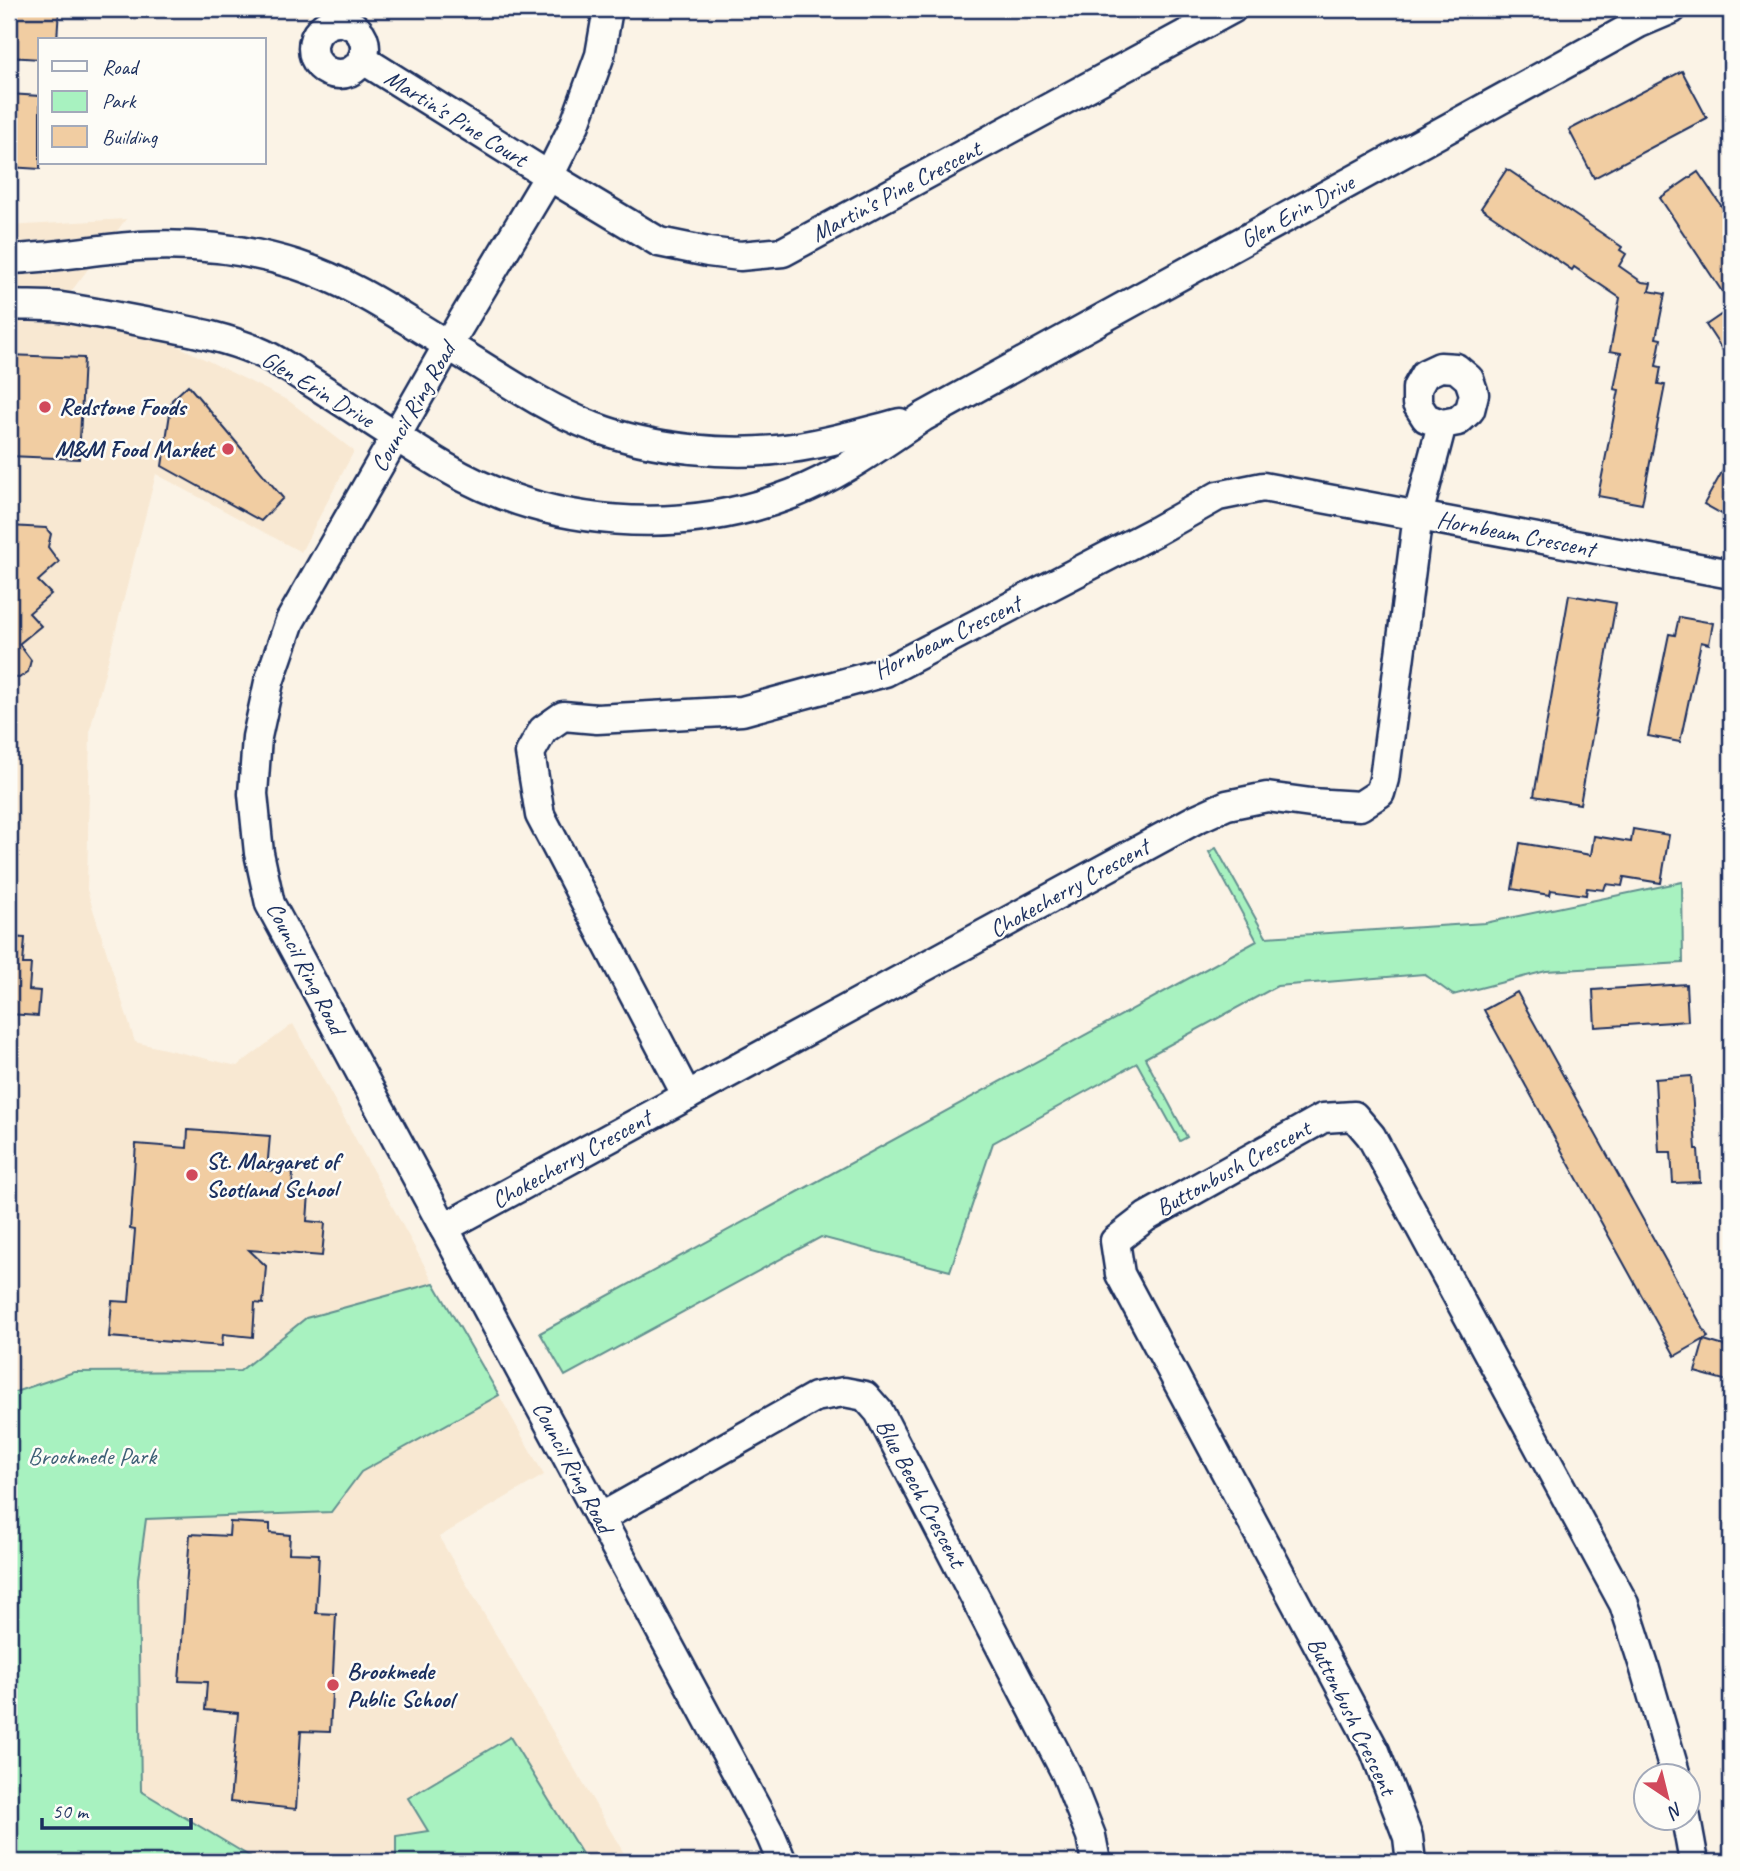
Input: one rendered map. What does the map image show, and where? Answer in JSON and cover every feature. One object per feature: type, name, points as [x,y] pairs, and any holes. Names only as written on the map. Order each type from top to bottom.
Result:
[{"type":"street","name":"Council Ring Road","points":[[608,9],[600,55],[575,124],[549,176],[448,345],[290,621],[269,682],[257,737],[253,794],[259,853],[270,904],[771,1836],[782,1862]]},
{"type":"street","name":"Martin's Pine Crescent","points":[[549,176],[659,243],[740,256],[783,252],[1233,9]]},
{"type":"street","name":"Glen Erin Drive","points":[[9,305],[60,307],[215,335],[259,352],[340,399],[396,438],[449,470],[490,489],[554,511],[606,518],[679,521],[741,509],[792,494],[839,472],[923,417],[1639,23],[1672,9]]},
{"type":"street","name":"Martin's Pine Court","points":[[362,59],[549,176]]},
{"type":"street","name":"Glen Erin Drive","points":[[9,259],[142,246],[182,245],[218,248],[298,265],[336,280],[377,301],[553,408],[594,427],[640,441],[706,451],[744,452],[792,448],[923,417]]},
{"type":"street","name":"Chokecherry Crescent","points":[[444,1228],[1184,825],[1227,805],[1268,797],[1360,806],[1380,793],[1418,515],[1442,424]]},
{"type":"street","name":"Hornbeam Crescent","points":[[687,1096],[540,815],[530,753],[543,730],[563,716],[597,719],[742,710],[885,672],[1218,496],[1263,488],[1731,575]]},
{"type":"street","name":"Buttonbush Crescent","points":[[1411,1862],[1408,1837],[1375,1751],[1120,1274],[1115,1241],[1146,1217],[1323,1118],[1354,1116],[1371,1136],[1624,1604],[1671,1762]]},
{"type":"street","name":"Blue Beech Crescent","points":[[600,1517],[815,1397],[844,1392],[865,1396],[879,1412],[1066,1773],[1091,1836],[1096,1862]]},
{"type":"street","points":[[1689,1832],[1694,1862]]},
{"type":"shaded area","points":[[126,219],[60,306],[164,337],[289,401],[354,451],[301,552],[156,474],[90,730],[87,890],[135,1042],[237,1066],[293,1024],[434,1283],[306,1318],[240,1371],[74,1372],[9,1394],[9,226]]},
{"type":"shaded area","name":"Brookmede Public School","points":[[499,1395],[544,1475],[439,1537],[629,1862],[257,1862],[141,1791],[138,1579],[146,1518],[331,1512],[361,1472]]},
{"type":"green space","points":[[1216,848],[1266,937],[1485,923],[1682,882],[1683,963],[1546,971],[1453,995],[1424,974],[1277,986],[1145,1058],[1187,1137],[1180,1141],[1137,1063],[993,1143],[950,1271],[821,1237],[565,1376],[540,1333],[1257,941],[1209,852]]},
{"type":"green space","name":"Brookmede Park","points":[[434,1283],[499,1395],[361,1472],[331,1512],[146,1519],[138,1579],[141,1791],[257,1862],[9,1862],[9,1394],[74,1372],[240,1371],[306,1318]]},
{"type":"green space","points":[[510,1737],[587,1862],[396,1862],[396,1836],[428,1831],[408,1798]]},
{"type":"building","points":[[9,9],[59,9],[57,38],[38,38],[38,59],[9,57]]},
{"type":"building","points":[[1682,71],[1707,118],[1594,178],[1569,130]]},
{"type":"building","points":[[9,94],[38,96],[40,169],[9,167]]},
{"type":"building","points":[[1507,169],[1622,247],[1620,250],[1626,254],[1619,266],[1642,282],[1651,283],[1649,291],[1665,294],[1656,338],[1661,339],[1656,366],[1661,367],[1658,384],[1665,385],[1642,504],[1598,496],[1619,390],[1614,389],[1621,353],[1610,351],[1620,298],[1574,267],[1572,270],[1481,208]]},
{"type":"building","points":[[1698,172],[1731,220],[1731,305],[1660,198]]},
{"type":"building","points":[[1731,308],[1731,363],[1706,325]]},
{"type":"building","name":"Redstone Foods","points":[[9,355],[84,358],[79,459],[9,456]]},
{"type":"building","points":[[188,385],[283,498],[261,521],[162,466],[172,400]]},
{"type":"building","points":[[1731,456],[1731,519],[1704,504]]},
{"type":"building","points":[[9,526],[46,528],[51,534],[48,547],[59,562],[38,581],[51,594],[29,613],[41,626],[19,644],[31,660],[28,672],[19,678],[9,677]]},
{"type":"building","points":[[1569,595],[1616,603],[1580,804],[1534,796]]},
{"type":"building","points":[[1679,617],[1713,623],[1709,644],[1701,642],[1680,742],[1648,736],[1669,634],[1675,635]]},
{"type":"building","points":[[1633,829],[1669,835],[1661,883],[1624,877],[1622,886],[1606,884],[1604,890],[1587,888],[1586,895],[1551,890],[1550,895],[1512,889],[1520,843],[1591,855],[1594,836],[1631,842]]},
{"type":"building","points":[[9,937],[25,938],[23,964],[31,964],[29,990],[40,991],[38,1016],[9,1014]]},
{"type":"building","points":[[1686,984],[1688,1021],[1595,1027],[1593,990]]},
{"type":"building","points":[[1517,992],[1708,1337],[1675,1356],[1484,1010]]},
{"type":"building","points":[[1691,1076],[1700,1182],[1673,1183],[1671,1152],[1659,1152],[1655,1079]]},
{"type":"building","points":[[188,1130],[270,1136],[267,1170],[293,1172],[292,1192],[309,1193],[307,1221],[325,1223],[322,1256],[249,1250],[266,1266],[263,1304],[255,1303],[253,1337],[223,1334],[222,1346],[109,1337],[112,1301],[129,1302],[135,1230],[130,1229],[136,1144],[187,1148]]},
{"type":"building","points":[[1704,1340],[1731,1348],[1731,1382],[1695,1372]]},
{"type":"building","points":[[230,1522],[270,1524],[270,1533],[290,1535],[289,1553],[319,1554],[316,1613],[336,1614],[330,1732],[301,1731],[296,1809],[230,1802],[238,1713],[205,1710],[207,1682],[179,1681],[190,1534],[229,1536]]},
{"type":"place","name":"Redstone Foods","points":[[45,407]]},
{"type":"place","name":"M&M Food Market","points":[[228,449]]},
{"type":"place","name":"St. Margaret of Scotland School","points":[[192,1175]]},
{"type":"place","name":"Brookmede Public School","points":[[333,1685]]}]
